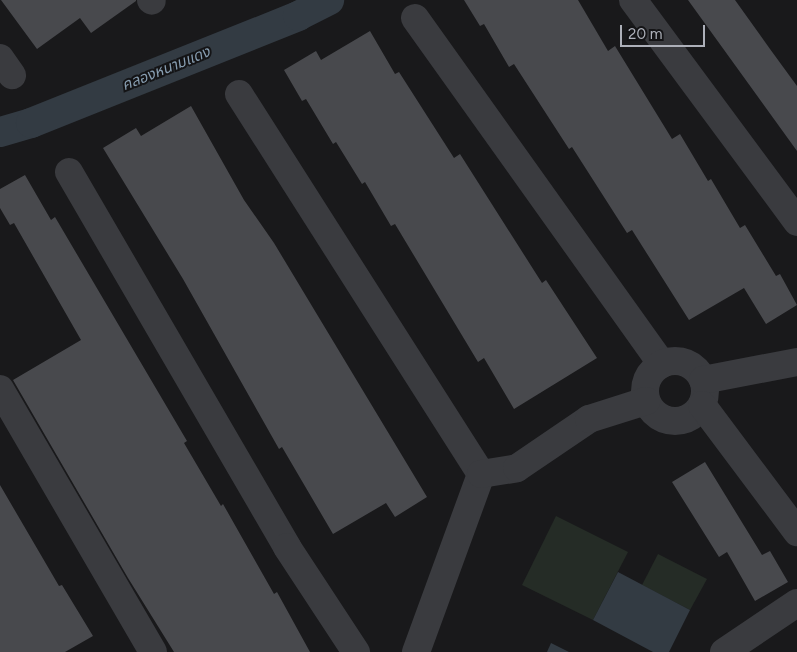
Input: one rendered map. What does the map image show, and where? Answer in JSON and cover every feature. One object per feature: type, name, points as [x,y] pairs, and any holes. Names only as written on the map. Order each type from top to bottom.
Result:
[{"type":"street","points":[[633,0],[797,222]]},
{"type":"street","points":[[415,18],[662,364]]},
{"type":"street","points":[[239,94],[481,474]]},
{"type":"street","points":[[69,172],[287,547],[356,652]]},
{"type":"street","points":[[703,392],[797,362]]},
{"type":"street","points":[[703,392],[695,414],[677,421],[658,417],[646,401],[649,376],[662,364],[684,363],[695,369],[703,392],[797,532]]},
{"type":"street","points":[[0,390],[152,652]]},
{"type":"street","points":[[481,474],[517,468],[590,418],[646,401]]},
{"type":"street","points":[[416,652],[481,474]]},
{"type":"street","points":[[724,652],[797,603]]},
{"type":"shaded area","points":[[556,516],[628,552],[593,620],[522,585]]},
{"type":"shaded area","points":[[658,554],[707,579],[690,610],[642,585]]},
{"type":"shaded area","points":[[618,572],[690,610],[669,652],[653,652],[593,620]]},
{"type":"shaded area","points":[[551,643],[569,652],[547,652]]},
{"type":"building","points":[[1,0],[136,1],[91,33],[80,18],[37,49]]},
{"type":"building","points":[[464,0],[578,0],[608,51],[615,46],[672,139],[680,134],[708,181],[711,179],[740,228],[745,225],[776,276],[780,274],[797,305],[766,324],[744,288],[689,320],[632,230],[627,233],[572,147],[569,149],[514,64],[509,67],[484,24],[480,26]]},
{"type":"building","points":[[688,0],[735,0],[797,86],[797,151]]},
{"type":"building","points":[[370,31],[395,74],[399,72],[454,158],[460,154],[542,283],[546,280],[597,358],[514,409],[484,358],[478,362],[395,224],[391,226],[365,182],[362,184],[336,142],[333,144],[306,99],[302,101],[284,70],[316,51],[321,60]]},
{"type":"building","points":[[191,106],[244,200],[274,243],[427,497],[395,517],[386,503],[333,534],[282,447],[279,449],[183,279],[103,148],[136,128],[141,136]]},
{"type":"building","points":[[25,175],[51,220],[55,217],[187,441],[184,443],[221,506],[223,504],[274,594],[277,592],[310,652],[174,652],[128,578],[13,380],[81,340],[14,223],[10,225],[0,208],[0,189]]},
{"type":"building","points":[[705,462],[762,555],[770,551],[788,582],[755,601],[727,552],[719,557],[672,482]]},
{"type":"building","points":[[0,485],[59,586],[62,585],[93,636],[65,652],[0,652]]},
{"type":"waterway","name":"คลองหนามแดง","points":[[0,132],[31,123],[298,16],[329,0]]}]
